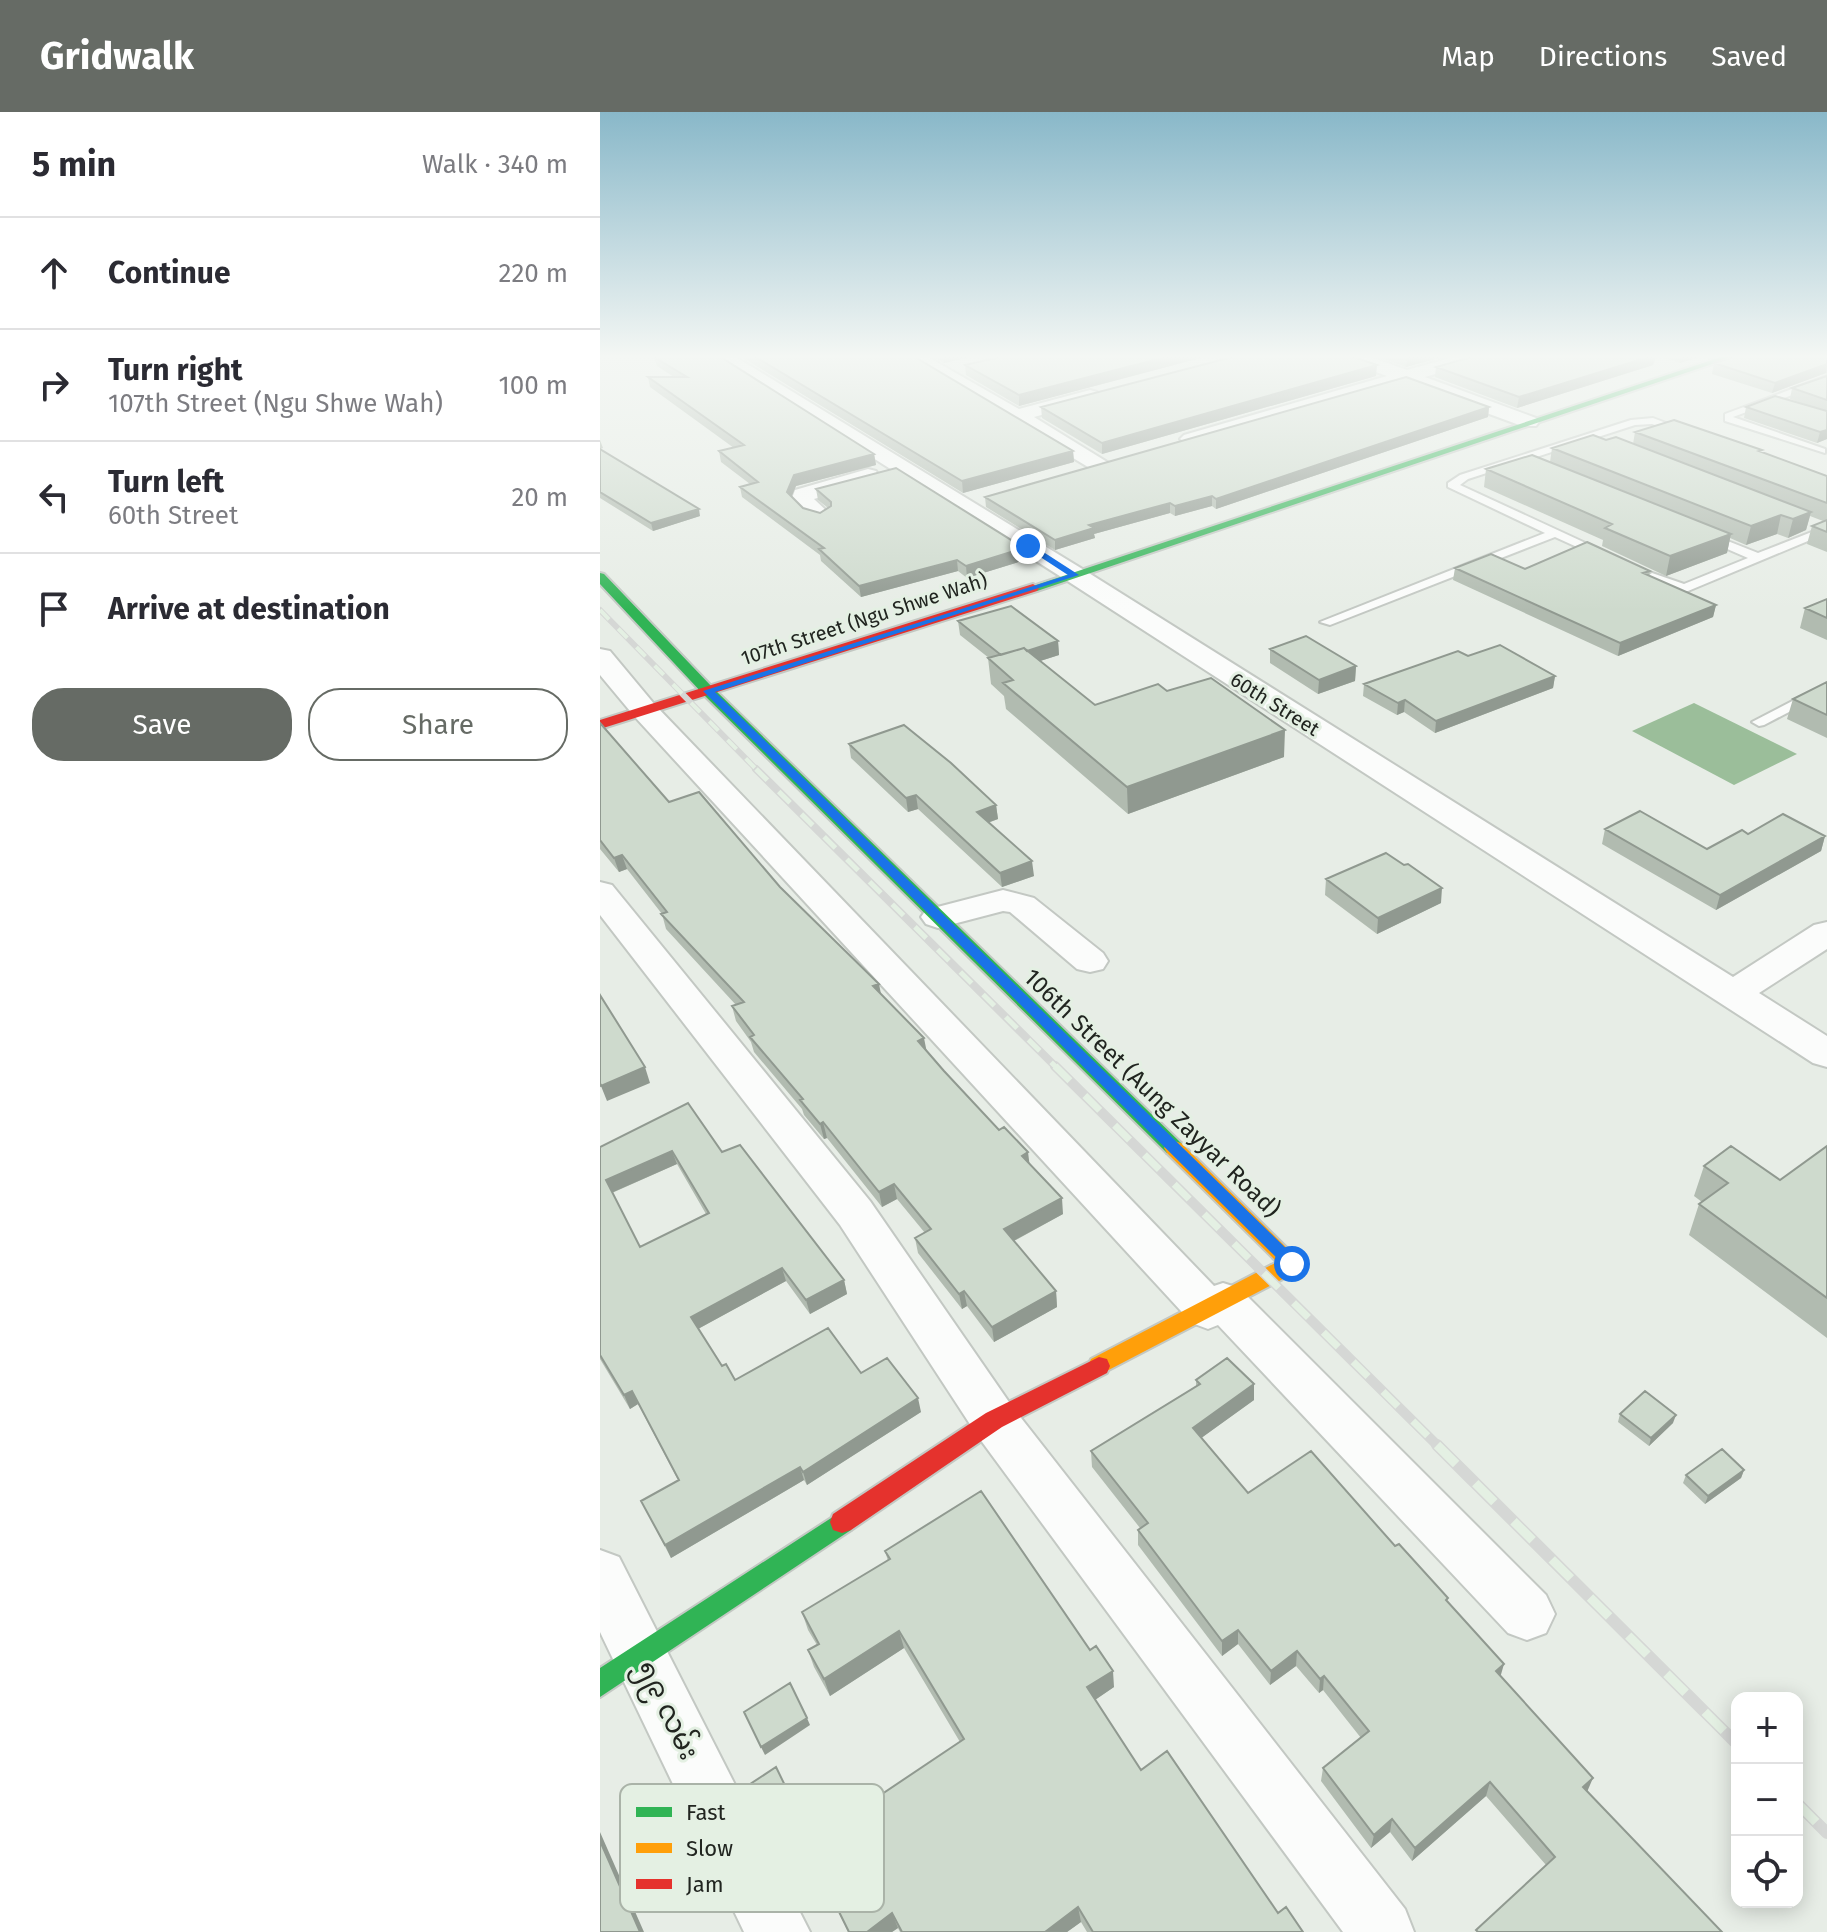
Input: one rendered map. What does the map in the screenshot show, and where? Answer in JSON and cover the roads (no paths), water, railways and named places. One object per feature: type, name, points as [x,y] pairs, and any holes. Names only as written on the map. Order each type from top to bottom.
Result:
[{"type":"street","name":"60th Street","points":[[858,441],[1075,575],[1226,686],[1827,1054]]},
{"type":"street","points":[[1065,441],[1109,463],[1073,473]]},
{"type":"street","points":[[1177,443],[1184,441]]},
{"type":"street","name":"107th Street (Ngu Shwe Wah)","points":[[600,725],[1075,575],[1473,441]]},
{"type":"street","points":[[819,515],[802,501],[807,492],[901,468]]},
{"type":"street","points":[[961,504],[989,496]]},
{"type":"street","points":[[990,554],[1028,546]]},
{"type":"street","name":"106th Street (Aung Zayyar Road)","points":[[600,577],[708,691],[1292,1264],[994,1420],[621,1670]]},
{"type":"street","points":[[600,657],[645,711],[1216,1306],[1527,1614]]},
{"type":"street","points":[[600,892],[855,1213],[994,1420],[1382,1932]]},
{"type":"street","points":[[938,917],[1003,900],[1022,905],[1090,961]]},
{"type":"street","points":[[1732,994],[1827,933]]},
{"type":"street","name":"၅၉ လမ်း","points":[[600,1575],[621,1670],[689,1784]]},
{"type":"street","name":"၅၉ လမ်း","points":[[766,1912],[778,1932]]},
{"type":"lane","points":[[1573,441],[1464,477],[1452,485],[1620,563]]},
{"type":"lane","points":[[1593,441],[1598,443]]},
{"type":"lane","points":[[1790,441],[1821,451]]},
{"type":"lane","points":[[1517,460],[1532,466]]},
{"type":"lane","points":[[1809,525],[1825,530]]},
{"type":"lane","points":[[1688,529],[1759,558]]},
{"type":"lane","points":[[1633,569],[1684,588],[1825,530]]},
{"type":"lane","points":[[1326,622],[1555,533]]},
{"type":"lane","points":[[1759,722],[1827,687]]},
{"type":"railway","points":[[600,610],[757,770]]},
{"type":"railway","points":[[757,770],[1057,1068]]},
{"type":"railway","points":[[1055,1066],[1439,1447]]},
{"type":"railway","points":[[1437,1445],[1731,1738]]},
{"type":"railway","points":[[1803,1809],[1827,1833]]}]
